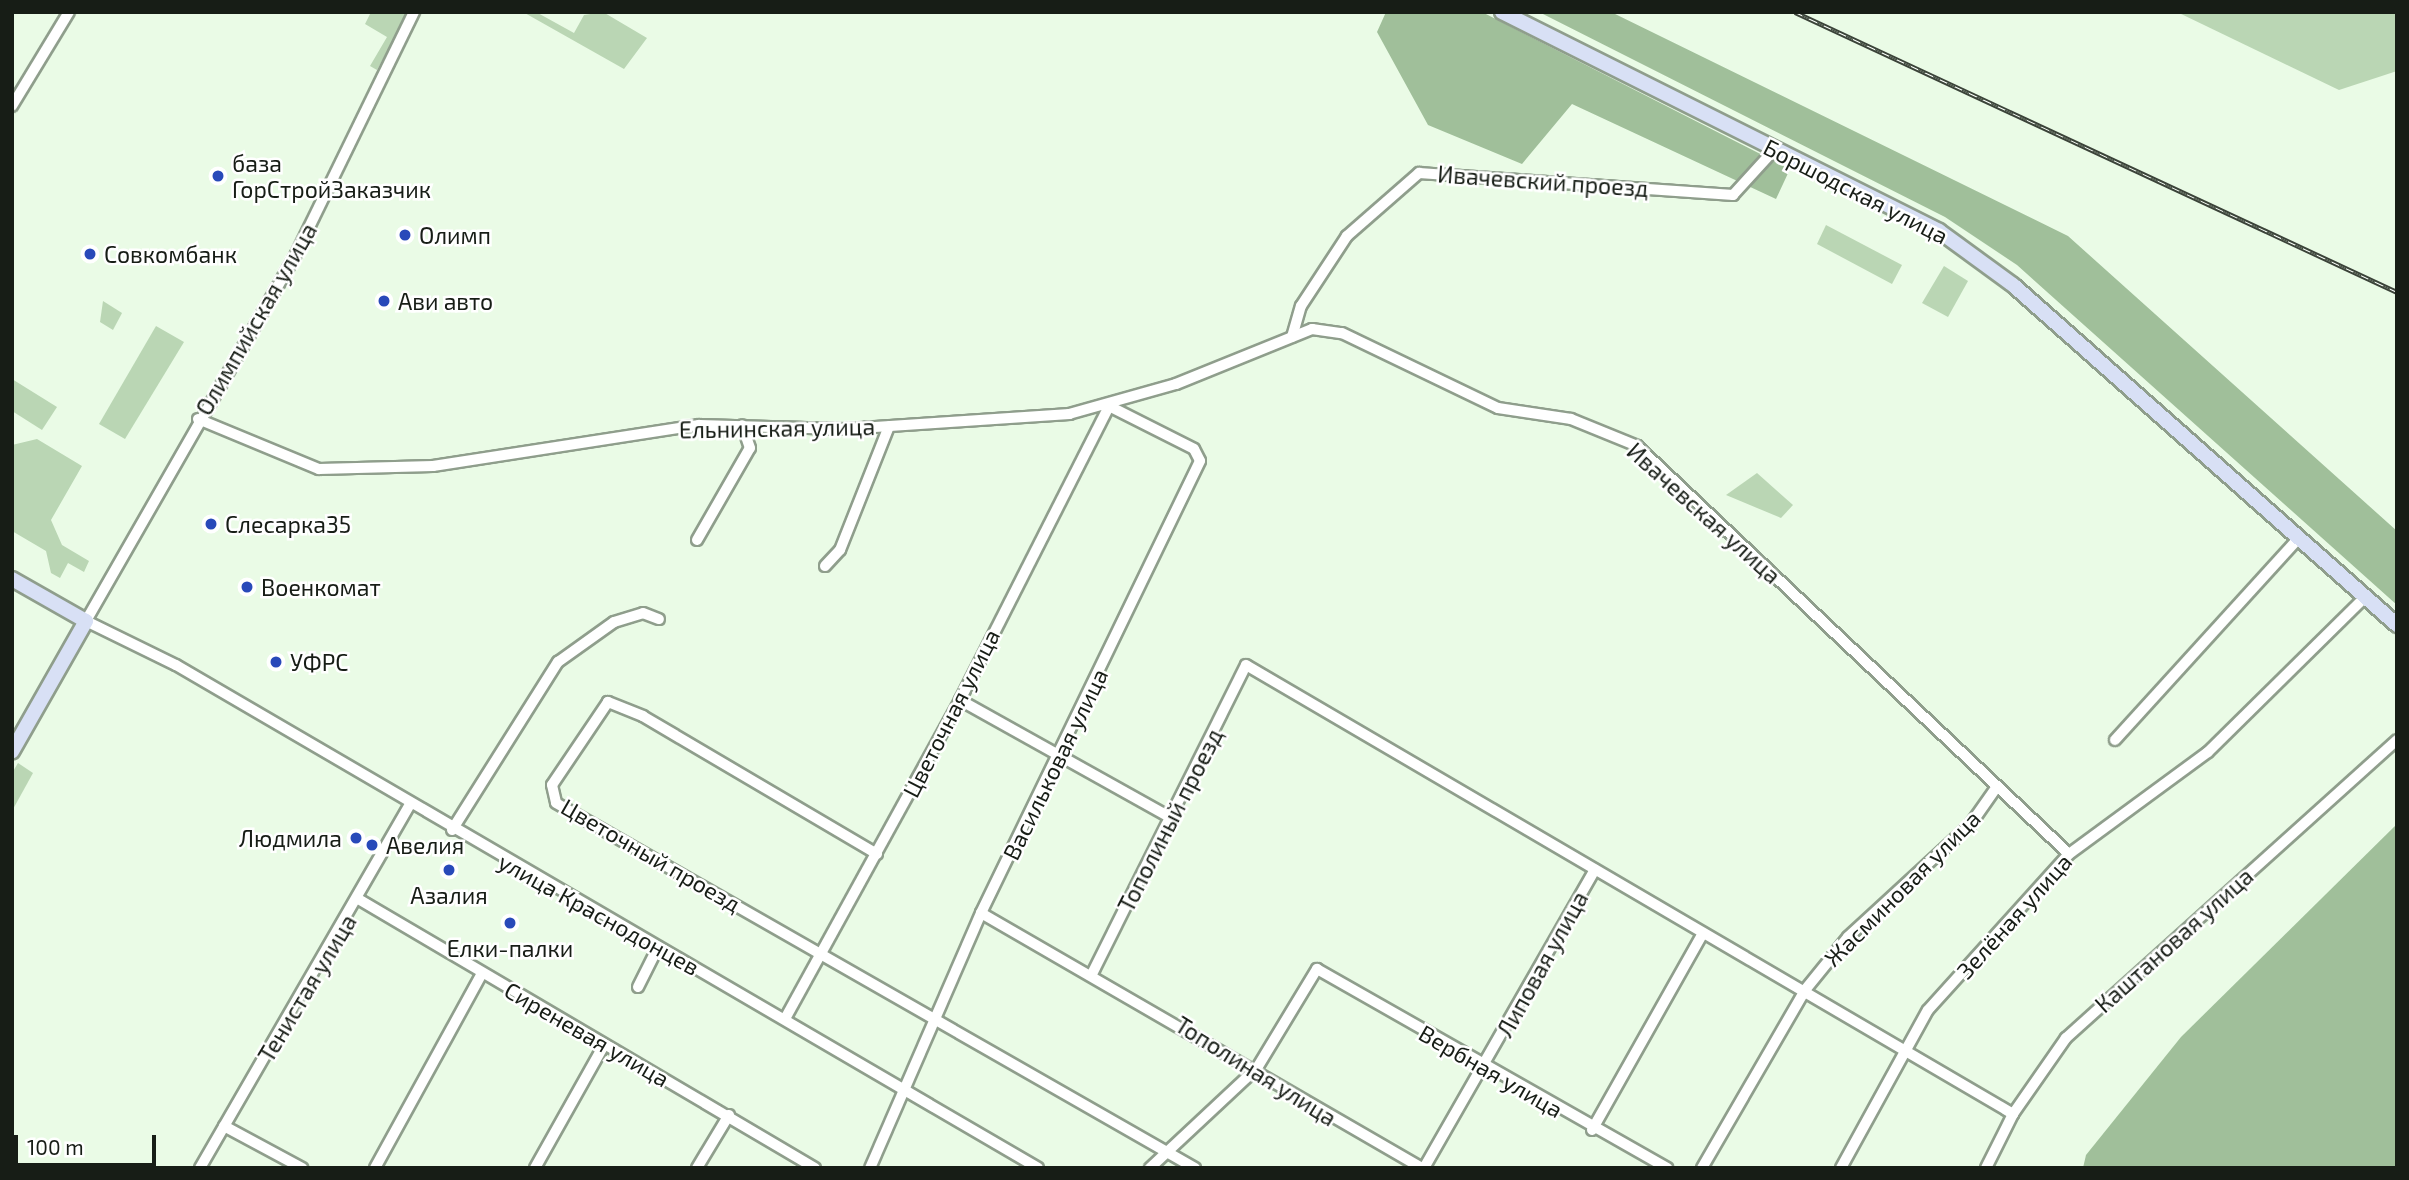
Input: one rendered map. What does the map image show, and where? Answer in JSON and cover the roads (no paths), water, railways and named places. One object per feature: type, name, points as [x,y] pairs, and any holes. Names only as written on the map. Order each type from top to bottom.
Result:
[{"type":"street","points":[[12,106],[69,12]]},
{"type":"street","name":"Олимпийская улица","points":[[86,621],[351,153],[414,12]]},
{"type":"street","name":"Боршодская улица","points":[[1502,12],[1939,231],[1988,266],[2397,625]]},
{"type":"street","name":"Ивачевский проезд","points":[[1292,337],[1301,306],[1347,236],[1419,173],[1733,195],[1775,149]]},
{"type":"street","name":"Ельнинская улица","points":[[198,419],[296,464],[341,470],[433,466],[699,425],[889,426],[1109,406],[1312,329]]},
{"type":"street","name":"Ивачевская улица","points":[[1312,329],[1342,333],[1498,408],[1571,419],[1637,446],[1996,788],[2069,853]]},
{"type":"street","name":"Цветочная улица","points":[[786,1017],[960,700],[1109,406]]},
{"type":"street","name":"Васильковая улица","points":[[870,1168],[907,1090],[934,1016],[981,913],[1200,461],[1194,449],[1109,406]]},
{"type":"street","points":[[697,540],[750,448],[743,425]]},
{"type":"street","points":[[825,566],[840,550],[889,426]]},
{"type":"street","points":[[2115,740],[2187,668],[2221,619],[2298,539]]},
{"type":"street","name":"улица Краснодонцев","points":[[12,579],[86,621],[176,665],[409,806],[786,1017],[1038,1168]]},
{"type":"street","name":"Зелёная улица","points":[[1841,1168],[1904,1046],[1928,1010],[2069,853],[2208,752],[2365,597]]},
{"type":"street","points":[[452,830],[558,662],[614,622],[643,613],[659,619]]},
{"type":"street","points":[[12,751],[86,621]]},
{"type":"street","name":"Тополиный проезд","points":[[1092,974],[1173,818],[1246,665],[1595,869]]},
{"type":"street","points":[[960,700],[1173,818]]},
{"type":"street","name":"Цветочный проезд","points":[[877,854],[643,716],[608,702],[552,785],[556,803],[823,952],[1195,1168]]},
{"type":"street","name":"Каштановая улица","points":[[1986,1168],[2013,1114],[2066,1038],[2397,740]]},
{"type":"street","name":"Жасминовая улица","points":[[1702,1168],[1805,990],[1848,937],[1970,825],[1996,788]]},
{"type":"street","name":"Тенистая улица","points":[[200,1168],[360,900],[409,806]]},
{"type":"street","points":[[1595,869],[1904,1046],[2013,1114]]},
{"type":"street","name":"Липовая улица","points":[[1423,1168],[1486,1067],[1595,869]]},
{"type":"street","name":"Сиреневая улица","points":[[360,900],[815,1168]]},
{"type":"street","name":"Тополиная улица","points":[[981,913],[1257,1068],[1423,1168]]},
{"type":"street","points":[[1592,1130],[1703,933]]},
{"type":"street","points":[[638,987],[658,947]]},
{"type":"street","name":"Вербная улица","points":[[1257,1068],[1317,969],[1592,1130],[1668,1168]]},
{"type":"street","points":[[374,1168],[482,973]]},
{"type":"street","points":[[535,1168],[604,1045]]},
{"type":"street","points":[[1150,1168],[1257,1068]]},
{"type":"street","points":[[697,1168],[729,1115]]},
{"type":"street","points":[[224,1126],[302,1168]]},
{"type":"railway","points":[[1795,12],[2397,292]]},
{"type":"place","name":"база ГорСтройЗаказчик","points":[[218,176]]},
{"type":"place","name":"Олимп","points":[[405,235]]},
{"type":"place","name":"Совкомбанк","points":[[90,254]]},
{"type":"place","name":"Ави авто","points":[[384,301]]},
{"type":"place","name":"Слесарка35","points":[[211,524]]},
{"type":"place","name":"Военкомат","points":[[247,587]]},
{"type":"place","name":"УФРС","points":[[276,662]]},
{"type":"place","name":"Людмила","points":[[356,838]]},
{"type":"place","name":"Авелия","points":[[372,845]]},
{"type":"place","name":"Азалия","points":[[449,870]]},
{"type":"place","name":"Елки-палки","points":[[510,923]]}]
